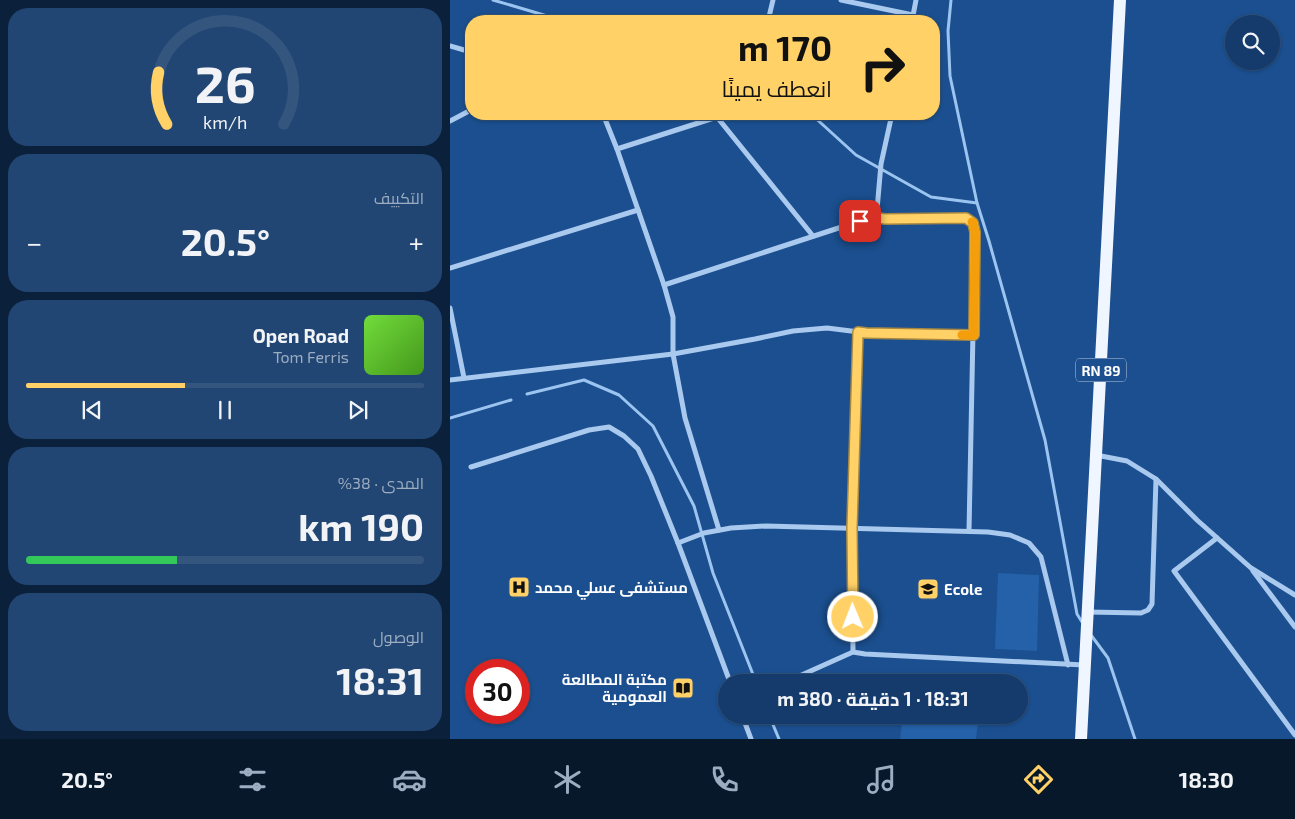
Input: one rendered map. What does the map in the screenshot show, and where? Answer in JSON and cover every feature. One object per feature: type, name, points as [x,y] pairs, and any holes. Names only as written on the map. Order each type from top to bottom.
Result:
[{"type":"main road","name":"RN 89","points":[[1081,739],[1120,0]]},
{"type":"street","points":[[769,15],[772,0]]},
{"type":"street","points":[[841,0],[901,15]]},
{"type":"street","points":[[914,15],[916,0]]},
{"type":"street","points":[[450,46],[465,50]]},
{"type":"street","points":[[450,121],[465,113]]},
{"type":"street","points":[[606,120],[664,285],[673,317],[673,354],[685,418],[719,530]]},
{"type":"street","points":[[617,149],[705,120]]},
{"type":"street","points":[[720,120],[813,236]]},
{"type":"street","points":[[879,218],[877,210],[881,164],[891,120]]},
{"type":"street","points":[[450,268],[638,210]]},
{"type":"street","points":[[664,285],[860,221],[879,218],[966,218],[973,223],[975,232],[974,335],[969,531]]},
{"type":"street","points":[[450,308],[464,378]]},
{"type":"street","points":[[450,380],[673,354],[793,331],[827,328],[866,333],[974,335]]},
{"type":"street","points":[[853,652],[852,528],[858,332]]},
{"type":"street","points":[[471,467],[589,430],[609,427],[624,436],[638,449],[651,476],[727,674]]},
{"type":"street","points":[[1096,455],[1127,461],[1156,478],[1197,520],[1252,568],[1295,595]]},
{"type":"street","points":[[1088,612],[1141,613],[1148,610],[1152,604],[1156,478]]},
{"type":"street","points":[[678,543],[704,533],[719,530],[766,526],[969,531],[1010,535],[1029,543],[1042,557],[1068,665]]},
{"type":"street","points":[[1217,538],[1174,571],[1295,735]]},
{"type":"street","points":[[1252,568],[1295,627]]},
{"type":"street","points":[[804,674],[853,652],[1085,666]]},
{"type":"street","points":[[745,724],[751,739]]},
{"type":"shaded area","points":[[998,573],[1039,575],[1037,651],[995,649]]},
{"type":"shaded area","points":[[902,724],[978,724],[976,739],[900,739]]},
{"type":"waterway","points":[[493,0],[544,15]]},
{"type":"waterway","points":[[951,0],[948,31],[950,76],[977,203],[1045,440],[1077,614],[1082,622]]},
{"type":"waterway","points":[[818,120],[856,155],[931,197],[977,203]]},
{"type":"waterway","points":[[527,394],[584,380],[619,395],[653,426],[694,506],[713,573],[753,674]]},
{"type":"waterway","points":[[450,418],[511,400]]},
{"type":"waterway","points":[[1091,635],[1108,658],[1135,739]]},
{"type":"waterway","points":[[773,724],[779,739]]},
{"type":"slow traffic","points":[[962,335],[974,335],[975,232],[972,222]]},
{"type":"place","name":"مستشفى عسلي محمد","points":[[519,587]]},
{"type":"place","name":"Ecole","points":[[928,589]]},
{"type":"place","name":"مكتبة المطالعة العمومية","points":[[683,688]]},
{"type":"route","points":[[853,617],[852,528],[858,332],[974,335],[975,232],[973,223],[966,218],[879,218],[860,221]]}]
